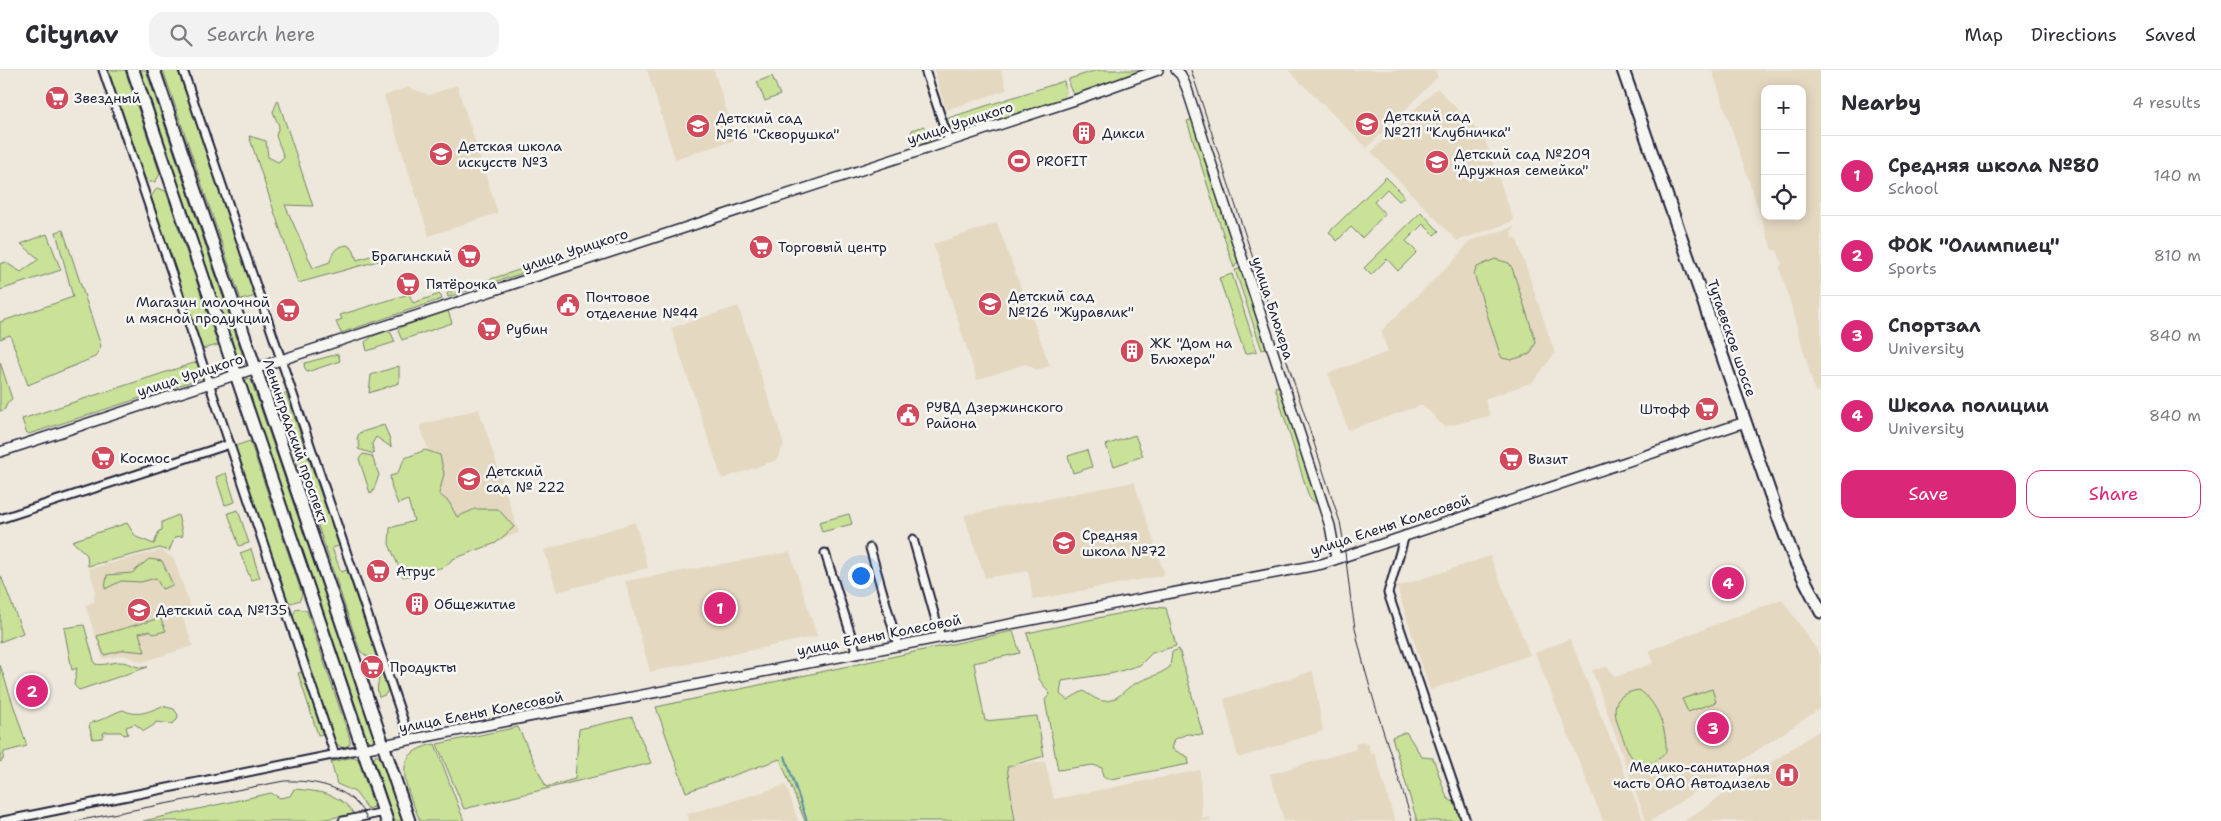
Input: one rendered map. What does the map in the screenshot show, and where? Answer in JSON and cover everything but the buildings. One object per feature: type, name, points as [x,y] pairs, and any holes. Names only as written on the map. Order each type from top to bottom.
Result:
[{"type":"main road","points":[[133,70],[385,816]]},
{"type":"main road","name":"Ленинградский проспект","points":[[154,70],[409,821]]},
{"type":"main road","name":"Тутаевское шоссе","points":[[1623,70],[1795,562],[1821,612]]},
{"type":"street","points":[[103,70],[335,755]]},
{"type":"street","points":[[183,70],[410,740]]},
{"type":"street","points":[[925,70],[949,141]]},
{"type":"street","name":"улица Урицкого","points":[[0,452],[1072,101],[1158,70]]},
{"type":"street","name":"улица Блюхера","points":[[1176,70],[1181,75],[1187,88],[1273,347],[1330,526],[1336,558]]},
{"type":"street","name":"улица Елены Колесовой","points":[[3,821],[384,744],[942,638],[1124,600],[1322,564],[1745,422]]},
{"type":"street","points":[[0,519],[230,444]]},
{"type":"street","points":[[1405,535],[1388,593],[1466,821]]},
{"type":"street","points":[[913,538],[942,638]]},
{"type":"street","points":[[870,548],[898,646]]},
{"type":"street","points":[[825,553],[857,654]]},
{"type":"street","points":[[343,821],[385,816]]},
{"type":"shaded area","name":"Детский сад №16 \"Скворушка\"","points":[[647,70],[714,70],[736,140],[675,159]]},
{"type":"shaded area","points":[[934,70],[1001,70],[1007,90],[946,110]]},
{"type":"shaded area","name":"Детский сад №211 \"Клубничка\"","points":[[1288,70],[1435,70],[1438,77],[1367,148]]},
{"type":"shaded area","points":[[1712,70],[1821,70],[1821,391],[1815,392],[1779,267],[1782,264],[1777,250],[1772,250],[1762,220],[1806,220],[1806,85],[1761,85],[1761,217]]},
{"type":"shaded area","name":"Детская школа искусств №3","points":[[457,85],[498,213],[429,236],[384,96],[408,87],[429,95]]},
{"type":"shaded area","name":"Детский сад №209 \"Дружная семейка\"","points":[[1437,88],[1484,137],[1514,221],[1457,241],[1371,152]]},
{"type":"shaded area","name":"Детский сад №126 \"Журавлик\"","points":[[997,223],[1050,366],[1037,370],[1025,364],[977,380],[933,244]]},
{"type":"shaded area","points":[[1513,227],[1514,230],[1511,231],[1513,238],[1516,237],[1555,353],[1533,382],[1485,399],[1490,416],[1444,427],[1423,405],[1348,430],[1328,373],[1388,352],[1381,331],[1458,256],[1469,241]]},
{"type":"shaded area","points":[[738,306],[784,444],[777,460],[722,479],[671,328]]},
{"type":"shaded area","name":"Детский сад № 222","points":[[479,409],[519,533],[460,551],[420,425]]},
{"type":"shaded area","name":"Средняя школа №72","points":[[1134,482],[1165,575],[1033,600],[1028,571],[985,578],[964,515]]},
{"type":"shaded area","points":[[635,522],[648,568],[557,592],[544,550]]},
{"type":"shaded area","name":"Детский сад №135","points":[[161,550],[174,559],[193,614],[183,618],[193,646],[142,662],[123,655],[103,659],[85,605],[94,602],[95,588],[89,569]]},
{"type":"shaded area","points":[[790,552],[817,636],[650,672],[625,581]]},
{"type":"shaded area","points":[[1490,556],[1530,655],[1430,690],[1397,587]]},
{"type":"shaded area","points":[[1782,599],[1821,656],[1821,708],[1651,821],[1646,821],[1592,670],[1607,667],[1615,677],[1653,663],[1649,650]]},
{"type":"shaded area","points":[[1570,639],[1643,819],[1638,821],[1603,821],[1535,653]]},
{"type":"shaded area","points":[[1313,671],[1323,731],[1238,758],[1224,699]]},
{"type":"shaded area","name":"Медико-санитарная часть ОАО Автодизель","points":[[1821,729],[1821,821],[1684,821]]},
{"type":"shaded area","points":[[1364,741],[1365,744],[1368,743],[1371,754],[1375,753],[1395,821],[1284,821],[1270,774],[1356,749],[1355,744]]},
{"type":"shaded area","points":[[1045,761],[1054,799],[1200,770],[1202,818],[1210,817],[1211,821],[1016,821],[1007,767]]},
{"type":"shaded area","points":[[786,785],[798,821],[689,821],[687,814]]},
{"type":"green space","points":[[108,70],[125,70],[160,174],[155,182],[149,182],[145,178]]},
{"type":"green space","points":[[140,70],[146,70],[245,362],[244,366],[239,364]]},
{"type":"green space","points":[[163,70],[178,70],[256,296],[241,300]]},
{"type":"green space","points":[[1097,70],[1146,70],[1078,94],[1073,93],[1069,86],[1069,79]]},
{"type":"green space","points":[[772,76],[780,95],[765,101],[757,82]]},
{"type":"green space","points":[[1064,81],[1066,92],[1062,99],[959,132],[946,123],[945,119]]},
{"type":"green space","points":[[278,100],[313,206],[285,205],[313,268],[330,262],[335,250],[347,245],[353,249],[357,260],[374,255],[385,259],[298,283],[249,136],[266,141],[268,157],[278,162],[284,157],[276,136],[279,126],[273,112]]},
{"type":"green space","points":[[1193,119],[1239,260],[1234,268],[1187,121]]},
{"type":"green space","points":[[924,126],[930,142],[915,145],[910,139],[912,130]]},
{"type":"green space","points":[[1386,177],[1405,196],[1399,201],[1387,189],[1374,202],[1385,214],[1362,238],[1351,227],[1337,241],[1329,232]]},
{"type":"green space","points":[[157,188],[166,191],[218,345],[202,349],[151,197]]},
{"type":"green space","points":[[1421,212],[1439,231],[1434,235],[1423,224],[1406,241],[1417,252],[1398,271],[1387,259],[1371,275],[1364,268]]},
{"type":"green space","points":[[63,230],[101,346],[95,357],[28,385],[10,335],[0,339],[0,322],[73,297],[56,232]]},
{"type":"green space","points":[[47,234],[61,270],[0,290],[0,264],[5,262],[21,272],[39,259],[21,244]]},
{"type":"green space","points":[[1495,259],[1509,263],[1512,268],[1536,342],[1530,354],[1511,360],[1502,358],[1500,354],[1474,274],[1477,267]]},
{"type":"green space","points":[[1243,268],[1269,348],[1262,350],[1235,270]]},
{"type":"green space","points":[[522,269],[523,273],[448,297],[447,293]]},
{"type":"green space","points":[[1232,274],[1257,351],[1245,354],[1219,278]]},
{"type":"green space","points":[[409,294],[413,303],[440,294],[442,299],[341,333],[336,322],[342,319],[340,315]]},
{"type":"green space","points":[[448,311],[452,323],[402,340],[398,331],[401,327]]},
{"type":"green space","points":[[387,331],[391,333],[395,342],[367,351],[365,342],[373,336]]},
{"type":"green space","points":[[338,354],[340,361],[307,372],[304,366],[305,363]]},
{"type":"green space","points":[[0,362],[12,399],[7,403],[5,409],[0,411]]},
{"type":"green space","points":[[197,362],[201,374],[199,379],[29,434],[26,432],[22,419]]},
{"type":"green space","points":[[399,366],[399,383],[369,393],[371,375]]},
{"type":"green space","points":[[247,378],[251,380],[374,738],[372,742],[367,739],[245,382]]},
{"type":"green space","points":[[1281,385],[1320,503],[1317,504],[1309,497],[1275,387]]},
{"type":"green space","points":[[286,393],[339,546],[332,548],[341,572],[347,570],[388,690],[385,695],[379,697],[377,689],[378,669],[360,651],[277,404],[277,397]]},
{"type":"green space","points":[[384,425],[391,447],[376,437],[372,444],[374,454],[358,449],[360,446],[357,439],[359,433]]},
{"type":"green space","points":[[1135,435],[1143,456],[1114,466],[1106,445]]},
{"type":"green space","points":[[250,441],[302,594],[300,600],[291,603],[287,600],[235,446]]},
{"type":"green space","points":[[425,450],[440,455],[444,474],[439,494],[449,502],[457,517],[475,509],[498,509],[514,527],[496,543],[453,559],[444,567],[403,577],[389,544],[390,528],[414,521],[408,500],[398,504],[392,489],[390,476],[397,474],[405,458]]},
{"type":"green space","points":[[1087,450],[1092,467],[1073,473],[1068,456]]},
{"type":"green space","points":[[363,454],[372,456],[379,475],[373,492],[370,493],[359,459]]},
{"type":"green space","points":[[226,473],[235,502],[225,505],[216,477]]},
{"type":"green space","points":[[238,510],[249,543],[239,546],[228,513]]},
{"type":"green space","points":[[849,514],[852,524],[822,532],[819,522]]},
{"type":"green space","points":[[178,515],[183,536],[175,537],[169,551],[160,548],[88,566],[87,555],[72,541],[127,523],[136,537],[154,544],[159,531],[162,530],[162,522]]},
{"type":"green space","points":[[251,549],[260,578],[251,580],[240,553]]},
{"type":"green space","points":[[149,559],[162,561],[173,585],[162,589],[156,578],[141,582],[121,581],[105,589],[107,575],[132,573]]},
{"type":"green space","points":[[0,577],[23,633],[0,642]]},
{"type":"green space","points":[[1150,607],[1166,608],[1176,646],[1152,653],[1140,665],[1114,673],[1062,681],[1060,694],[1067,700],[1083,691],[1101,701],[1112,700],[1131,686],[1170,667],[1172,652],[1179,649],[1203,735],[1187,734],[1175,739],[1172,749],[1188,757],[1189,764],[1111,779],[1103,777],[1102,768],[1093,765],[1058,770],[1045,700],[1050,694],[1039,679],[1027,633]]},
{"type":"green space","points":[[297,608],[307,611],[350,739],[350,744],[343,748],[335,743],[292,616]]},
{"type":"green space","points":[[160,618],[166,631],[153,634],[150,631],[139,633],[145,652],[124,650],[104,655],[97,636]]},
{"type":"green space","points":[[84,625],[95,664],[102,665],[120,662],[139,667],[148,667],[79,690],[74,685],[77,668],[72,670],[64,628]]},
{"type":"green space","points":[[1013,631],[1020,653],[974,663],[985,721],[1037,716],[1044,756],[1007,767],[1015,821],[805,821],[780,759],[686,792],[656,707]]},
{"type":"green space","points":[[0,665],[27,746],[4,752],[3,760],[0,762]]},
{"type":"green space","points":[[305,671],[325,733],[318,735],[298,673]]},
{"type":"green space","points":[[1712,689],[1716,702],[1688,712],[1682,699]]},
{"type":"green space","points":[[1639,690],[1646,695],[1656,709],[1665,735],[1666,752],[1653,763],[1639,762],[1632,757],[1628,751],[1615,714],[1617,701],[1621,696]]},
{"type":"green space","points":[[162,706],[174,709],[178,715],[177,720],[172,724],[156,722],[144,731],[135,724],[126,727],[128,734],[104,732],[102,738],[93,739],[89,726],[92,722],[123,710],[138,713],[147,712]]},
{"type":"green space","points":[[632,717],[651,763],[464,809],[437,744],[518,727],[546,787],[575,779],[579,729]]},
{"type":"green space","points":[[1406,732],[1422,757],[1433,758],[1447,798],[1458,805],[1463,821],[1417,821],[1392,737]]},
{"type":"green space","points":[[435,744],[464,821],[420,821],[409,794],[405,774],[409,756],[419,749]]},
{"type":"green space","points":[[376,755],[381,758],[403,821],[394,821],[374,759]]},
{"type":"green space","points":[[354,757],[358,759],[374,807],[368,809],[355,792],[337,784],[331,762]]},
{"type":"green space","points":[[294,789],[319,792],[335,797],[349,807],[354,814],[313,821],[143,821],[271,793],[280,798],[290,796]]},
{"type":"waterway","points":[[785,756],[807,821]]},
{"type":"tram line","points":[[1191,70],[1340,522],[1358,642],[1376,709],[1412,821]]},
{"type":"tram line","points":[[76,821],[284,781],[321,784],[344,793],[362,809],[368,821]]},
{"type":"place","name":"Звездный","points":[[57,98]]},
{"type":"place","name":"Детский сад №211 \"Клубничка\"","points":[[1367,124]]},
{"type":"place","name":"Детский сад №16 \"Скворушка\"","points":[[698,126]]},
{"type":"place","name":"Дикси","points":[[1084,133]]},
{"type":"place","name":"Детская школа искусств №3","points":[[441,154]]},
{"type":"place","name":"PROFIT","points":[[1019,161]]},
{"type":"place","name":"Детский сад №209 \"Дружная семейка\"","points":[[1437,162]]},
{"type":"place","name":"Торговый центр","points":[[761,247]]},
{"type":"place","name":"Брагинский","points":[[469,256]]},
{"type":"place","name":"Пятёрочка","points":[[408,284]]},
{"type":"place","name":"Детский сад №126 \"Журавлик\"","points":[[990,304]]},
{"type":"place","name":"Почтовое отделение №44","points":[[568,305]]},
{"type":"place","name":"Магазин молочной и мясной продукции","points":[[288,310]]},
{"type":"place","name":"Рубин","points":[[489,329]]},
{"type":"place","name":"ЖК \"Дом на Блюхера\"","points":[[1132,351]]},
{"type":"place","name":"Штофф","points":[[1707,409]]},
{"type":"place","name":"РУВД Дзержинского Района","points":[[908,415]]},
{"type":"place","name":"Космос","points":[[103,458]]},
{"type":"place","name":"Визит","points":[[1511,459]]},
{"type":"place","name":"Детский сад № 222","points":[[469,479]]},
{"type":"place","name":"Средняя школа №72","points":[[1064,543]]},
{"type":"place","name":"Атрус","points":[[378,571]]},
{"type":"place","name":"Школа полиции","points":[[1728,583]]},
{"type":"place","name":"Общежитие","points":[[417,604]]},
{"type":"place","name":"Средняя школа №80","points":[[720,608]]},
{"type":"place","name":"Детский сад №135","points":[[139,610]]},
{"type":"place","name":"Продукты","points":[[372,667]]},
{"type":"place","name":"ФОК \"Олимпиец\"","points":[[32,691]]},
{"type":"place","name":"Спортзал","points":[[1713,728]]},
{"type":"place","name":"Медико-санитарная часть ОАО Автодизель","points":[[1787,775]]}]
